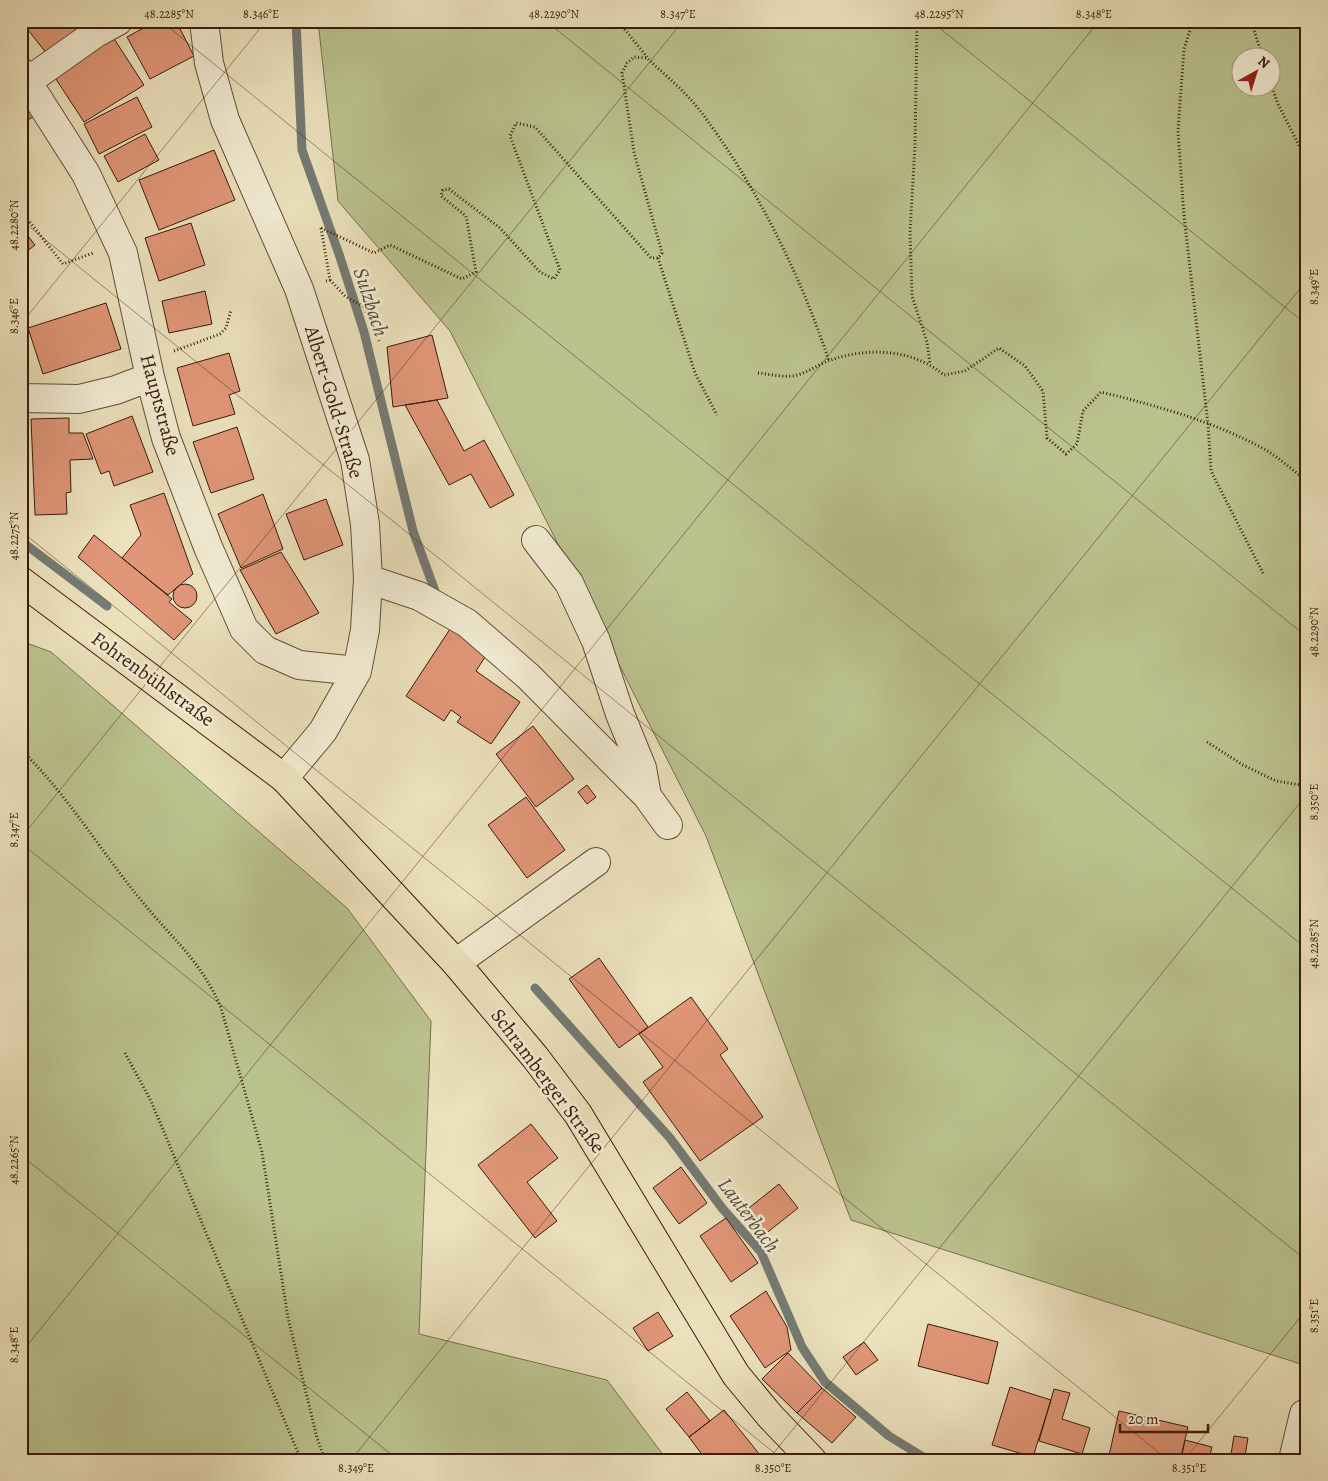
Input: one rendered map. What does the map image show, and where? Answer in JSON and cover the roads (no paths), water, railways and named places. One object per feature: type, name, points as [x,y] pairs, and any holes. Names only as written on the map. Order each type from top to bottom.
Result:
[{"type":"main road","name":"Fohrenbühlstraße","points":[[21,581],[284,778]]},
{"type":"main road","name":"Schramberger Straße","points":[[284,778],[456,964],[535,1057],[578,1114],[736,1375],[806,1457]]},
{"type":"street","points":[[25,77],[118,21]]},
{"type":"street","name":"Albert-Gold-Straße","points":[[204,21],[209,63],[225,120],[299,289],[355,460],[365,524],[368,579],[365,630],[357,671],[323,731],[284,778]]},
{"type":"street","name":"Hauptstraße","points":[[25,77],[86,174],[123,253],[141,328],[150,377],[170,447],[208,546],[244,629],[265,650],[299,665],[357,671]]},
{"type":"street","points":[[21,398],[79,399],[116,390],[150,377]]},
{"type":"street","points":[[536,540],[569,583],[596,641],[620,714],[642,768],[647,796]]},
{"type":"street","points":[[368,579],[419,596],[466,623],[528,676],[647,796],[668,825]]},
{"type":"street","points":[[456,964],[596,862]]},
{"type":"street","points":[[1293,1460],[1304,1414]]},
{"type":"waterway","name":"Sulzbach","points":[[296,21],[302,150],[364,332],[413,531],[435,591]]},
{"type":"waterway","name":"Lauterbach","points":[[21,541],[107,606]]},
{"type":"waterway","name":"Lauterbach","points":[[535,988],[670,1138],[722,1208],[761,1252],[802,1347],[825,1382],[889,1436],[928,1460]]}]
